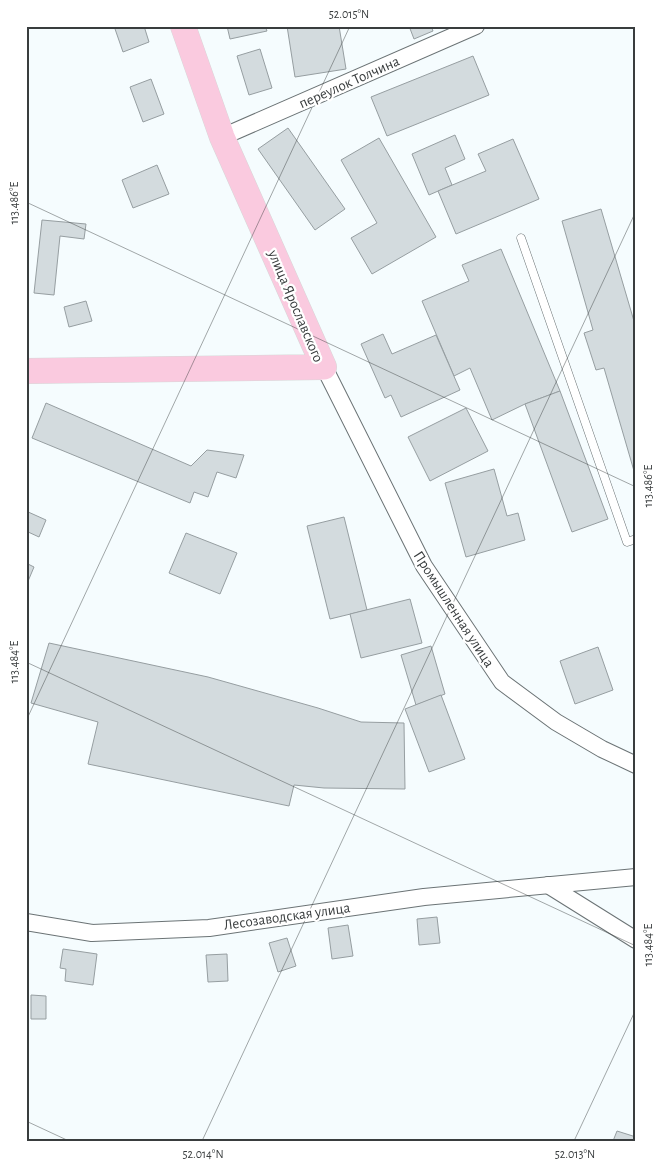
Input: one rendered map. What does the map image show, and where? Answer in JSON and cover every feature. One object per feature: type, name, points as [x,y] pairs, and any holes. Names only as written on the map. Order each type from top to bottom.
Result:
[{"type":"main road","name":"улица Ярославского","points":[[26,370],[324,367],[222,137],[183,26]]},
{"type":"street","name":"переулок Толчина","points":[[222,137],[476,26]]},
{"type":"street","name":"Промышленная улица","points":[[324,367],[424,566],[502,682],[556,722],[602,749],[636,765]]},
{"type":"street","name":"Лесозаводская улица","points":[[26,922],[92,933],[209,928],[424,897],[636,877]]},
{"type":"street","points":[[548,884],[636,940]]},
{"type":"lane","points":[[521,238],[627,542],[636,539]]},
{"type":"building","points":[[114,26],[144,26],[149,42],[123,52]]},
{"type":"building","points":[[227,26],[265,26],[267,31],[230,39]]},
{"type":"building","points":[[287,26],[339,26],[346,69],[295,77]]},
{"type":"building","points":[[409,26],[431,26],[433,31],[414,39]]},
{"type":"building","points":[[260,49],[272,88],[249,95],[237,56]]},
{"type":"building","points":[[473,56],[489,95],[387,136],[371,97]]},
{"type":"building","points":[[151,79],[164,114],[143,122],[130,87]]},
{"type":"building","points":[[288,128],[345,209],[315,230],[258,149]]},
{"type":"building","points":[[455,135],[465,159],[445,168],[452,185],[429,195],[412,154]]},
{"type":"building","points":[[379,138],[436,237],[372,274],[351,238],[377,223],[341,160]]},
{"type":"building","points":[[513,139],[539,199],[456,234],[438,191],[486,171],[478,154]]},
{"type":"building","points":[[157,165],[169,194],[133,208],[122,180]]},
{"type":"building","points":[[601,209],[636,328],[636,471],[634,471],[604,368],[596,370],[584,333],[593,330],[562,221]]},
{"type":"building","points":[[42,220],[86,224],[84,239],[60,236],[54,295],[34,293]]},
{"type":"building","points":[[501,249],[560,391],[525,404],[492,420],[470,368],[454,376],[422,301],[469,281],[462,265]]},
{"type":"building","points":[[86,301],[92,321],[69,327],[64,307]]},
{"type":"building","points":[[383,334],[392,354],[436,335],[460,390],[401,417],[391,395],[385,398],[361,344]]},
{"type":"building","points":[[560,391],[608,519],[572,532],[525,404]]},
{"type":"building","points":[[46,403],[191,466],[207,450],[244,455],[236,478],[217,472],[208,497],[194,492],[190,503],[32,438]]},
{"type":"building","points":[[466,408],[488,451],[430,481],[408,437]]},
{"type":"building","points":[[494,469],[507,516],[518,513],[525,540],[466,557],[445,483]]},
{"type":"building","points":[[26,511],[46,520],[39,537],[26,531]]},
{"type":"building","points":[[344,517],[367,610],[330,619],[307,526]]},
{"type":"building","points":[[186,533],[237,553],[220,594],[169,573]]},
{"type":"building","points":[[26,563],[34,567],[26,586]]},
{"type":"building","points":[[410,599],[422,643],[361,658],[350,614]]},
{"type":"building","points":[[49,643],[208,677],[361,722],[404,723],[405,789],[324,788],[294,785],[289,806],[88,764],[98,722],[31,703]]},
{"type":"building","points":[[431,646],[445,694],[416,705],[401,655]]},
{"type":"building","points":[[598,647],[613,690],[575,704],[560,661]]},
{"type":"building","points":[[441,695],[465,759],[429,772],[405,709]]},
{"type":"building","points":[[437,917],[440,943],[419,945],[417,919]]},
{"type":"building","points":[[348,925],[353,956],[332,959],[328,928]]},
{"type":"building","points":[[287,938],[296,966],[278,972],[269,943]]},
{"type":"building","points":[[63,949],[97,954],[93,985],[65,981],[66,969],[60,968]]},
{"type":"building","points":[[227,954],[228,981],[208,982],[206,955]]},
{"type":"building","points":[[31,995],[46,996],[46,1019],[31,1019]]},
{"type":"building","points":[[617,1131],[636,1137],[636,1141],[613,1141]]}]
